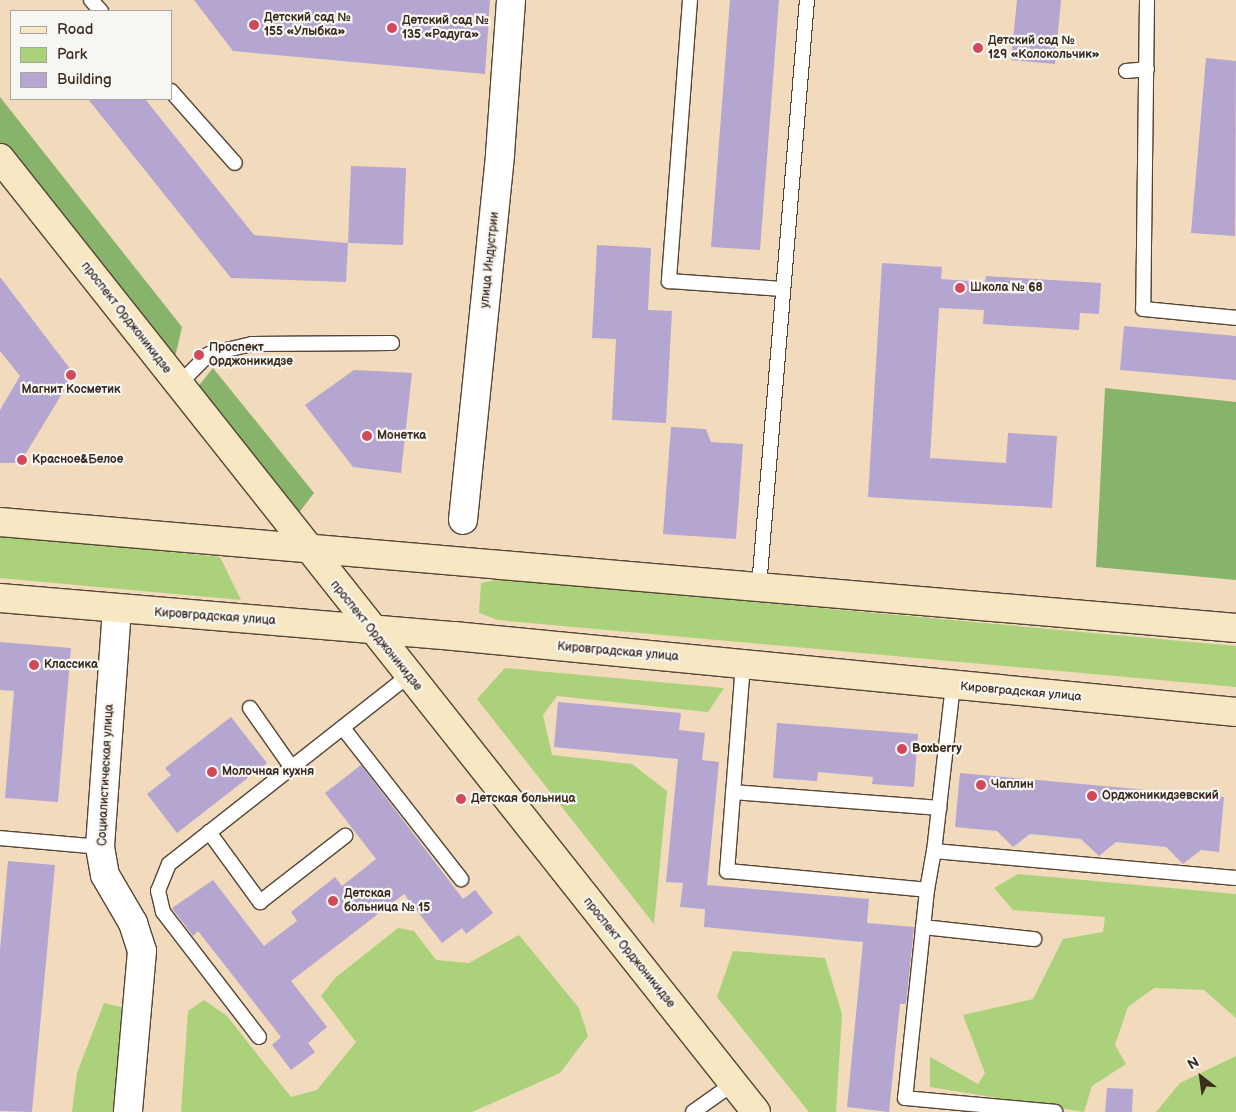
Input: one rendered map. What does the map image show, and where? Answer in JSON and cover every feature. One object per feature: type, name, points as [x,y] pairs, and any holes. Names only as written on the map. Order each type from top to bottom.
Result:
[{"type":"main road","name":"проспект Орджоникидзе","points":[[0,158],[305,548],[756,1112]]},
{"type":"main road","points":[[0,522],[1236,628]]},
{"type":"main road","name":"Кировградская улица","points":[[0,598],[743,664],[1236,712]]},
{"type":"street","name":"улица Индустрии","points":[[463,520],[500,154],[511,0]]},
{"type":"street","name":"Социалистическая улица","points":[[117,609],[100,847],[105,875],[133,923],[142,951],[128,1112]]},
{"type":"lane","points":[[92,0],[100,10]]},
{"type":"lane","points":[[690,0],[669,281],[783,288]]},
{"type":"lane","points":[[759,587],[807,0]]},
{"type":"lane","points":[[1147,0],[1143,309],[1236,318]]},
{"type":"lane","points":[[1126,70],[1147,69]]},
{"type":"lane","points":[[172,92],[235,163]]},
{"type":"lane","points":[[178,384],[209,354],[252,344],[392,344]]},
{"type":"lane","points":[[743,664],[727,870],[927,890]]},
{"type":"lane","points":[[259,1037],[163,912],[158,891],[169,864],[408,676]]},
{"type":"lane","points":[[953,685],[934,850],[927,890],[905,1098],[1055,1112]]},
{"type":"lane","points":[[250,708],[292,768]]},
{"type":"lane","points":[[343,728],[461,879]]},
{"type":"lane","points":[[733,792],[939,808]]},
{"type":"lane","points":[[209,832],[260,902],[345,836]]},
{"type":"lane","points":[[0,838],[100,847]]},
{"type":"lane","points":[[934,850],[1236,878]]},
{"type":"lane","points":[[923,927],[1034,939]]},
{"type":"lane","points":[[693,1112],[734,1083]]},
{"type":"green space","points":[[0,97],[182,327],[173,366],[0,145]]},
{"type":"green space","points":[[213,368],[314,493],[298,514],[196,389]]},
{"type":"green space","points":[[1105,388],[1236,402],[1236,580],[1096,567]]},
{"type":"green space","points":[[0,535],[220,557],[241,600],[0,578]]},
{"type":"green space","points":[[503,579],[1236,646],[1236,687],[498,620],[479,613],[481,583]]},
{"type":"green space","points":[[505,668],[724,688],[708,712],[557,696],[543,715],[552,755],[632,764],[667,791],[654,924],[477,699]]},
{"type":"green space","points":[[1018,874],[1236,894],[1236,1018],[1204,990],[1154,988],[1128,1007],[1115,1045],[1126,1064],[1092,1086],[1084,1112],[930,1087],[930,1057],[978,1084],[985,1073],[963,1015],[1033,999],[1063,939],[1103,932],[1105,917],[1013,910],[994,888]]},
{"type":"green space","points":[[398,928],[414,931],[436,960],[469,963],[519,935],[579,1008],[588,1036],[560,1073],[472,1112],[181,1112],[188,1011],[204,1000],[227,1016],[291,1097],[317,1090],[356,1042],[321,996],[335,978]]},
{"type":"green space","points":[[733,951],[825,958],[842,1014],[836,1112],[809,1112],[717,997]]},
{"type":"green space","points":[[104,1003],[126,1008],[117,1112],[72,1112],[77,1073]]},
{"type":"green space","points":[[1236,1056],[1236,1112],[1156,1112],[1180,1083]]},
{"type":"building","name":"Детский сад № 135 «Радуга»","points":[[194,0],[490,0],[485,74],[233,51]]},
{"type":"building","points":[[730,0],[779,0],[760,250],[711,247]]},
{"type":"building","points":[[1017,0],[1061,0],[1055,64],[1011,60]]},
{"type":"building","points":[[1206,58],[1236,61],[1235,236],[1191,233]]},
{"type":"building","points":[[89,100],[146,100],[254,235],[348,243],[346,282],[231,278]]},
{"type":"building","points":[[351,166],[406,168],[403,245],[348,243]]},
{"type":"building","points":[[597,245],[651,248],[648,310],[672,311],[666,423],[612,420],[616,339],[592,338]]},
{"type":"building","points":[[882,263],[942,267],[941,279],[985,282],[986,276],[1101,283],[1099,314],[1080,313],[1079,330],[983,324],[984,310],[939,308],[930,458],[1006,463],[1008,433],[1057,436],[1052,508],[868,497]]},
{"type":"building","points":[[0,277],[74,374],[20,463],[0,463],[0,410],[20,376],[0,351]]},
{"type":"building","points":[[1124,326],[1236,336],[1236,380],[1120,370]]},
{"type":"building","name":"Монетка","points":[[354,370],[412,373],[401,473],[353,467],[305,405]]},
{"type":"building","points":[[671,427],[706,429],[711,442],[743,444],[736,539],[663,534]]},
{"type":"building","points":[[0,642],[71,648],[58,802],[5,798],[14,691],[0,690]]},
{"type":"building","points":[[558,702],[681,713],[679,730],[705,733],[702,760],[719,762],[707,885],[869,899],[867,923],[914,927],[906,1004],[900,1004],[889,1112],[847,1107],[863,942],[704,927],[705,909],[680,907],[683,883],[666,882],[678,759],[554,747]]},
{"type":"building","name":"Молочная кухня","points":[[231,717],[267,763],[177,833],[147,794],[171,775],[165,768]]},
{"type":"building","points":[[777,723],[918,734],[914,787],[872,784],[873,777],[818,772],[817,781],[773,778]]},
{"type":"building","points":[[361,765],[463,899],[475,890],[493,913],[466,934],[462,928],[442,943],[404,894],[291,981],[327,1027],[308,1043],[315,1052],[291,1070],[272,1045],[281,1037],[198,931],[193,936],[172,908],[213,880],[264,946],[297,921],[291,912],[335,877],[342,886],[376,859],[325,793]]},
{"type":"building","points":[[960,773],[1224,797],[1219,852],[1201,850],[1183,864],[1166,847],[1116,842],[1099,856],[1081,839],[1030,834],[1013,847],[997,831],[955,827]]},
{"type":"building","points":[[8,861],[55,865],[32,1112],[0,1111],[0,950]]},
{"type":"building","points":[[1107,1088],[1133,1089],[1132,1112],[1105,1112]]},
{"type":"place","name":"Детский сад № 155 «Улыбка»","points":[[254,25]]},
{"type":"place","name":"Детский сад № 135 «Радуга»","points":[[392,28]]},
{"type":"place","name":"Детский сад № 129 «Колокольчик»","points":[[978,48]]},
{"type":"place","name":"Школа № 68","points":[[960,288]]},
{"type":"place","name":"Проспект Орджоникидзе","points":[[199,355]]},
{"type":"place","name":"Магнит Косметик","points":[[71,375]]},
{"type":"place","name":"Монетка","points":[[367,436]]},
{"type":"place","name":"Красное&Белое","points":[[22,460]]},
{"type":"place","name":"Классика","points":[[34,665]]},
{"type":"place","name":"Boxberry","points":[[902,749]]},
{"type":"place","name":"Молочная кухня","points":[[212,772]]},
{"type":"place","name":"Чаплин","points":[[981,785]]},
{"type":"place","name":"Орджоникидзевский","points":[[1092,796]]},
{"type":"place","name":"Детская больница","points":[[461,799]]},
{"type":"place","name":"Детская больница № 15","points":[[333,901]]}]
